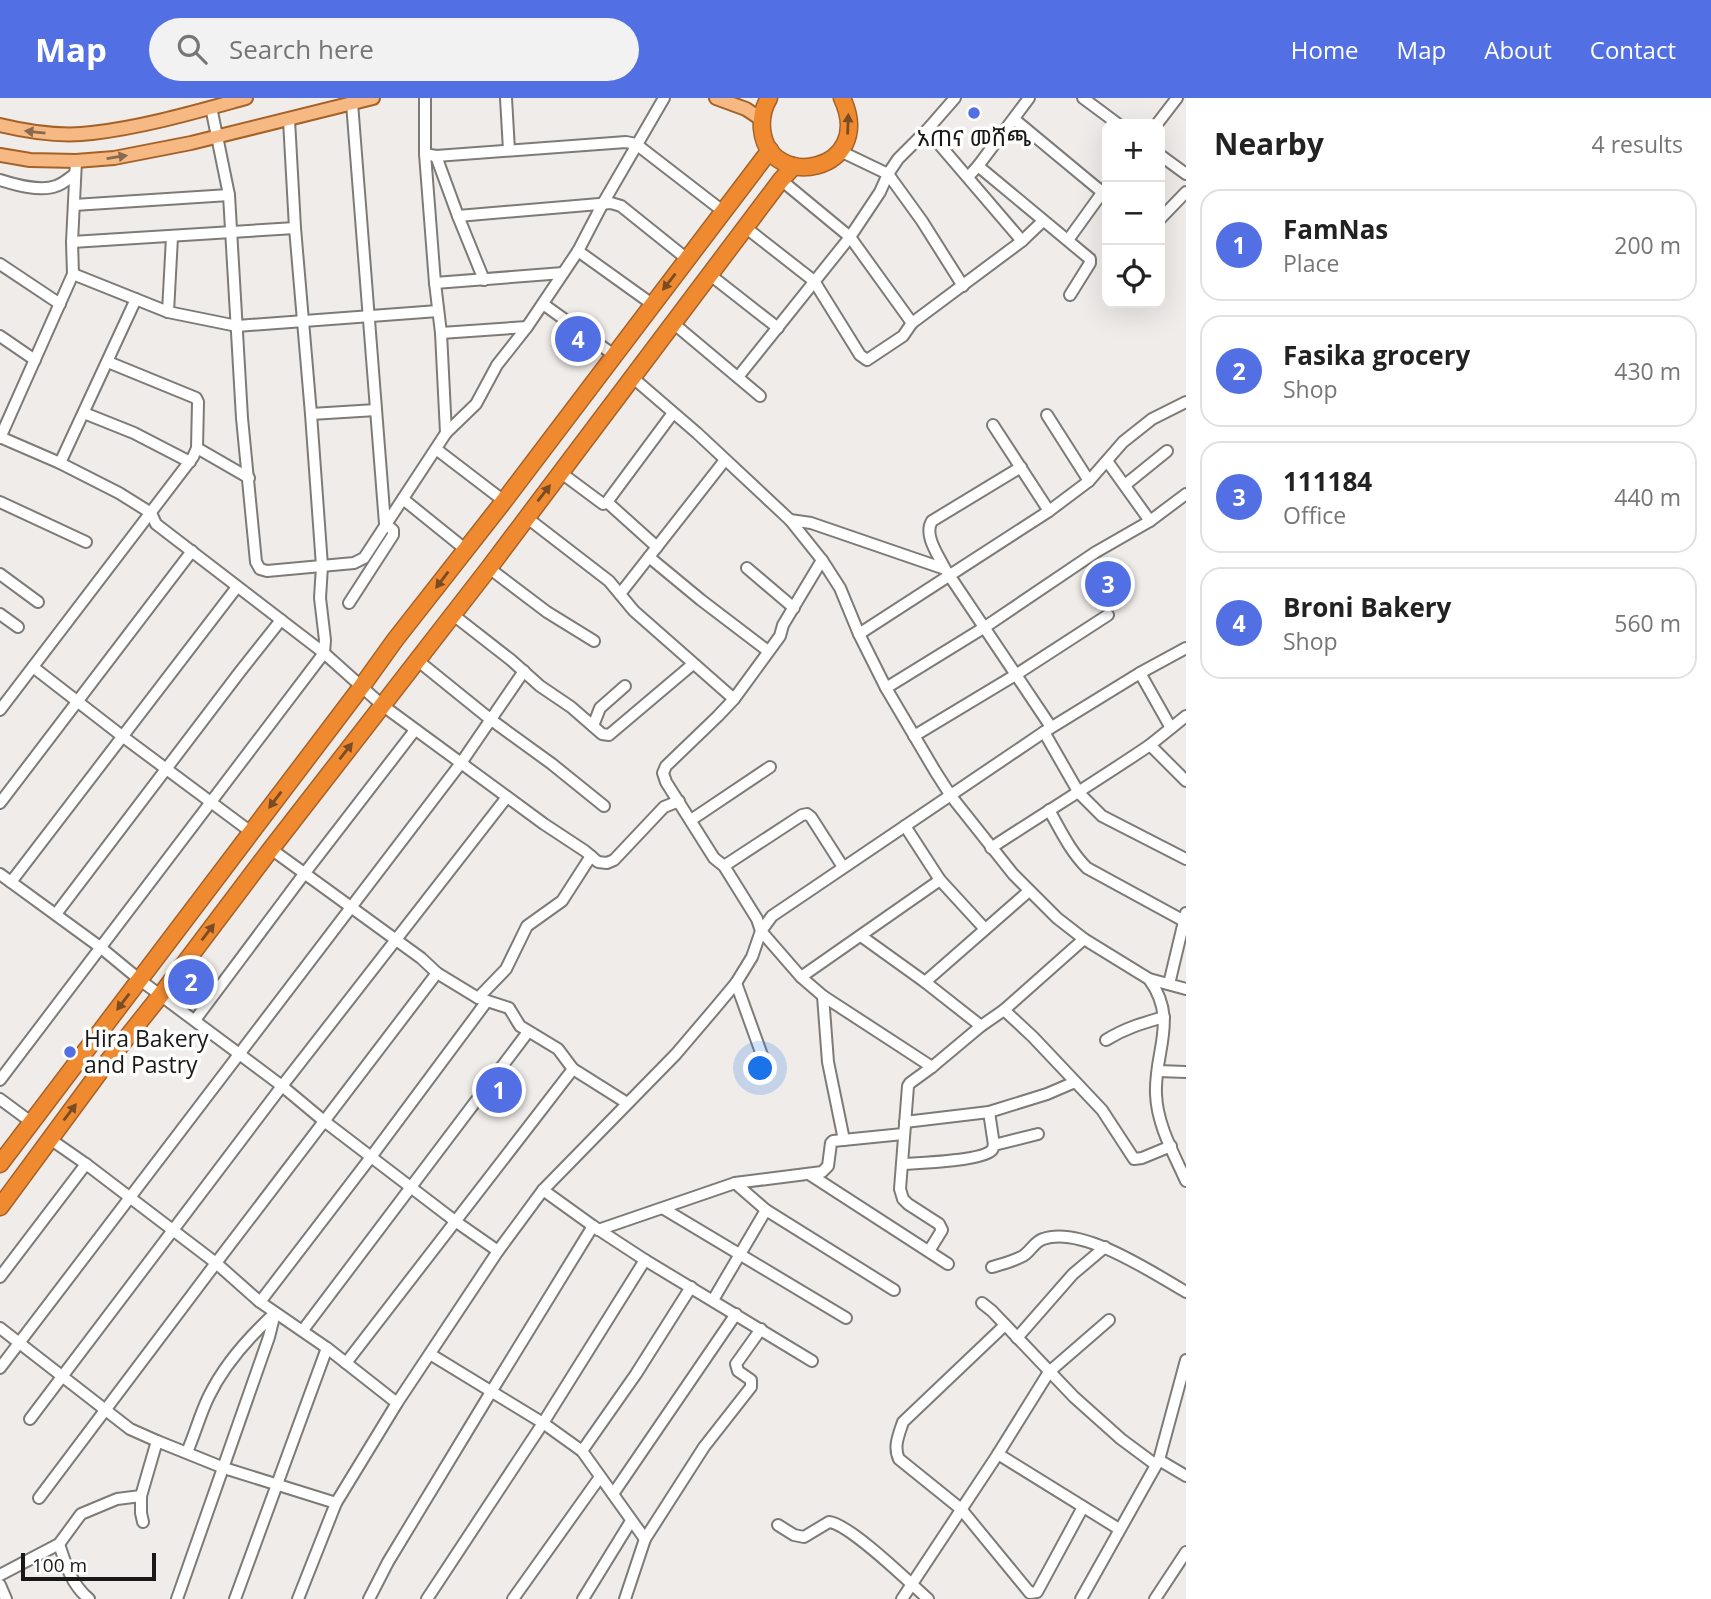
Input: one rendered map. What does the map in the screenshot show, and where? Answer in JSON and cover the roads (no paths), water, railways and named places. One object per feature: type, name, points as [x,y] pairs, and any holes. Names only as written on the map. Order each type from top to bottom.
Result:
[{"type":"highway","points":[[769,98],[761,119],[763,136],[770,150],[781,160],[807,168],[820,166],[841,150],[850,124],[848,110],[842,98]]},
{"type":"highway","points":[[0,1164],[395,640],[770,150]]},
{"type":"highway","points":[[0,1207],[101,1070],[489,568],[745,226],[794,166]]},
{"type":"main road","points":[[0,125],[53,134],[90,134],[246,98]]},
{"type":"main road","points":[[0,155],[76,167],[217,137],[373,98]]},
{"type":"main road","points":[[716,98],[746,109],[761,119]]},
{"type":"street","points":[[425,98],[431,155],[435,283],[441,333],[446,433]]},
{"type":"street","points":[[506,98],[509,150]]},
{"type":"street","points":[[211,107],[229,195],[242,418],[256,562],[260,569],[267,571],[354,563],[363,558],[446,433],[476,404],[497,365],[527,327],[578,251],[664,98]]},
{"type":"street","points":[[738,377],[850,237],[898,159],[955,98]]},
{"type":"street","points":[[968,177],[1029,98]]},
{"type":"street","points":[[1083,98],[1097,102],[1113,119]]},
{"type":"street","points":[[1161,119],[1177,98]]},
{"type":"street","points":[[349,603],[393,535],[393,530],[386,524],[352,103]]},
{"type":"street","points":[[1014,119],[1102,187]]},
{"type":"street","points":[[0,1080],[324,653],[320,598],[322,566],[289,120]]},
{"type":"street","points":[[927,130],[1022,241]]},
{"type":"street","points":[[431,155],[626,142],[636,144],[724,212]]},
{"type":"street","points":[[841,150],[888,174],[963,286]]},
{"type":"street","points":[[431,155],[484,280]]},
{"type":"street","points":[[1165,159],[1186,174]]},
{"type":"street","points":[[978,166],[1089,257],[1090,261],[1070,295]]},
{"type":"street","points":[[0,180],[47,189],[59,185],[76,167]]},
{"type":"street","points":[[76,167],[73,274],[1,432],[120,493],[151,513],[156,524],[324,653],[382,705],[598,862],[607,863],[614,860],[664,807],[679,801]]},
{"type":"street","points":[[781,180],[850,237],[912,323]]},
{"type":"street","points":[[1165,214],[1186,191]]},
{"type":"street","points":[[1068,240],[1102,193]]},
{"type":"street","points":[[74,205],[229,195]]},
{"type":"street","points":[[458,216],[611,203],[621,206],[687,259]]},
{"type":"street","points":[[745,226],[814,281],[867,360],[903,336],[912,323],[1022,241],[1043,221]]},
{"type":"street","points":[[72,242],[295,228]]},
{"type":"street","points":[[168,312],[172,237]]},
{"type":"street","points":[[578,251],[652,304]]},
{"type":"street","points":[[0,264],[60,304]]},
{"type":"street","points":[[435,283],[563,273]]},
{"type":"street","points":[[73,274],[168,312],[237,326],[438,311]]},
{"type":"street","points":[[709,274],[778,328]]},
{"type":"street","points":[[60,463],[136,299]]},
{"type":"street","points":[[543,304],[614,355]]},
{"type":"street","points":[[673,323],[760,396]]},
{"type":"street","points":[[441,333],[527,327]]},
{"type":"street","points":[[0,336],[35,360]]},
{"type":"street","points":[[0,709],[190,462],[197,448],[196,398],[108,362]]},
{"type":"street","points":[[632,377],[790,520],[822,560],[840,588],[886,688],[951,796],[1029,891],[1084,939],[1149,979],[1186,989]]},
{"type":"street","points":[[859,634],[947,573],[1049,511],[1088,481],[1123,442],[1152,419],[1186,401]]},
{"type":"street","points":[[311,414],[376,410]]},
{"type":"street","points":[[84,413],[134,433],[190,462]]},
{"type":"street","points":[[607,502],[673,413]]},
{"type":"street","points":[[1047,415],[1088,481]]},
{"type":"street","points":[[993,425],[1049,511]]},
{"type":"street","points":[[197,448],[249,478]]},
{"type":"street","points":[[436,449],[504,501]]},
{"type":"street","points":[[1125,485],[1167,451]]},
{"type":"street","points":[[620,594],[725,460]]},
{"type":"street","points":[[1107,461],[1150,521]]},
{"type":"street","points":[[1021,467],[932,521],[928,533],[947,573],[1017,674],[1079,793],[1102,816],[1186,859]]},
{"type":"street","points":[[560,472],[603,503],[607,502],[657,547]]},
{"type":"street","points":[[886,688],[985,627],[1096,552],[1150,521],[1186,494]]},
{"type":"street","points":[[403,499],[465,549]]},
{"type":"street","points":[[0,502],[86,542]]},
{"type":"street","points":[[526,517],[609,581],[634,611],[734,699]]},
{"type":"street","points":[[790,520],[811,523],[947,573]]},
{"type":"street","points":[[0,803],[192,551]]},
{"type":"street","points":[[649,556],[768,652]]},
{"type":"street","points":[[822,560],[779,636],[734,699],[666,766],[663,773],[714,858],[724,866],[757,919],[761,931],[801,978],[823,996],[932,1068]]},
{"type":"street","points":[[489,568],[547,612],[594,641]]},
{"type":"street","points":[[747,568],[794,608]]},
{"type":"street","points":[[0,574],[38,602]]},
{"type":"street","points":[[11,882],[237,587]]},
{"type":"street","points":[[0,614],[18,627]]},
{"type":"street","points":[[452,614],[602,734],[609,735],[693,664]]},
{"type":"street","points":[[914,736],[1108,615]]},
{"type":"street","points":[[56,914],[281,620]]},
{"type":"street","points":[[298,1599],[336,1503],[397,1403],[498,1251],[543,1191],[676,1054],[736,983],[752,957],[761,931],[772,916],[1047,730],[1186,648]]},
{"type":"street","points":[[417,660],[604,806]]},
{"type":"street","points":[[33,667],[251,832]]},
{"type":"street","points":[[0,1368],[461,763],[524,671]]},
{"type":"street","points":[[1140,673],[1171,729]]},
{"type":"street","points":[[593,726],[600,708],[625,686]]},
{"type":"street","points":[[991,848],[1150,745],[1186,716]]},
{"type":"street","points":[[195,1020],[415,730]]},
{"type":"street","points":[[1150,745],[1186,781]]},
{"type":"street","points":[[691,820],[770,767]]},
{"type":"street","points":[[30,1419],[282,1086],[507,797]]},
{"type":"street","points":[[1049,810],[1067,844],[1087,868],[1185,919],[1169,984]]},
{"type":"street","points":[[724,866],[807,814],[843,867]]},
{"type":"street","points":[[905,826],[940,880],[985,929]]},
{"type":"street","points":[[271,849],[397,940],[437,973],[483,1000],[509,1008],[527,1032],[558,1049],[573,1069],[627,1103]]},
{"type":"street","points":[[260,1302],[371,1157],[506,969],[527,926],[562,901],[592,856]]},
{"type":"street","points":[[0,874],[100,947],[160,996],[498,1251]]},
{"type":"street","points":[[801,978],[940,880]]},
{"type":"street","points":[[925,982],[1029,891]]},
{"type":"street","points":[[861,936],[981,1026]]},
{"type":"street","points":[[929,1251],[942,1230],[939,1224],[903,1199],[900,1189],[908,1086],[1004,1010],[1084,939]]},
{"type":"street","points":[[39,1498],[437,973]]},
{"type":"street","points":[[1149,979],[1158,991],[1164,1017],[1156,1093],[1158,1112],[1171,1146],[1182,1162],[1186,1181]]},
{"type":"street","points":[[736,983],[767,1069]]},
{"type":"street","points":[[823,996],[828,1062],[844,1140]]},
{"type":"street","points":[[1004,1010],[1102,1110],[1134,1159],[1171,1146]]},
{"type":"street","points":[[1107,1040],[1132,1026],[1164,1017]]},
{"type":"street","points":[[303,1330],[527,1032]]},
{"type":"street","points":[[346,1363],[573,1069]]},
{"type":"street","points":[[1158,1071],[1186,1072]]},
{"type":"street","points":[[905,1122],[989,1112],[1076,1082]]},
{"type":"street","points":[[0,1099],[31,1122]]},
{"type":"street","points":[[902,1164],[966,1159],[989,1153],[994,1145],[989,1112]]},
{"type":"street","points":[[369,1599],[388,1562],[491,1392],[596,1228],[664,1209],[735,1183],[822,1172],[828,1166],[831,1143],[904,1134]]},
{"type":"street","points":[[994,1145],[1038,1134]]},
{"type":"street","points":[[50,1139],[216,1263],[260,1302],[303,1330],[397,1403]]},
{"type":"street","points":[[0,1277],[86,1164]]},
{"type":"street","points":[[809,1174],[948,1264]]},
{"type":"street","points":[[735,1183],[766,1210],[894,1290]]},
{"type":"street","points":[[543,1191],[645,1260],[812,1361]]},
{"type":"street","points":[[664,1209],[846,1318]]},
{"type":"street","points":[[713,1300],[766,1210]]},
{"type":"street","points":[[992,1267],[1022,1256],[1036,1242],[1045,1238],[1068,1237],[1105,1247],[1186,1292]]},
{"type":"street","points":[[1017,1338],[1073,1274],[1105,1247]]},
{"type":"street","points":[[427,1599],[543,1423],[645,1260]]},
{"type":"street","points":[[582,1451],[636,1374],[691,1287]]},
{"type":"street","points":[[982,1303],[1074,1397],[1112,1430],[1158,1463],[1186,1476]]},
{"type":"street","points":[[187,1452],[209,1395],[254,1333],[275,1313]]},
{"type":"street","points":[[177,1599],[269,1338],[275,1313]]},
{"type":"street","points":[[612,1494],[736,1314]]},
{"type":"street","points":[[902,1599],[999,1454],[1049,1372],[1109,1320]]},
{"type":"street","points":[[1005,1325],[903,1422],[898,1436],[897,1455],[961,1509],[1027,1591],[1034,1593],[1037,1592],[1083,1507]]},
{"type":"street","points":[[0,1328],[130,1429],[224,1468],[336,1503]]},
{"type":"street","points":[[625,1599],[645,1539],[704,1447],[751,1387],[751,1380],[738,1371],[736,1364],[761,1329]]},
{"type":"street","points":[[235,1599],[327,1348]]},
{"type":"street","points":[[430,1354],[543,1423],[582,1451],[645,1539]]},
{"type":"street","points":[[1081,1599],[1158,1463],[1186,1360]]},
{"type":"street","points":[[143,1522],[141,1496],[157,1441]]},
{"type":"street","points":[[999,1454],[1119,1529]]},
{"type":"street","points":[[513,1599],[600,1477]]},
{"type":"street","points":[[0,1575],[59,1544],[81,1514],[117,1499],[141,1496]]},
{"type":"street","points":[[583,1599],[631,1521]]},
{"type":"street","points":[[778,1525],[794,1535],[804,1537],[829,1522],[839,1524],[881,1556],[928,1599]]},
{"type":"street","points":[[59,1544],[72,1580],[89,1599]]},
{"type":"street","points":[[1155,1599],[1186,1552]]},
{"type":"street","points":[[0,1586],[6,1599]]},
{"type":"place","name":"አጠና መሸጫ","points":[[974,113]]},
{"type":"place","name":"Broni Bakery","points":[[578,339]]},
{"type":"place","name":"111184","points":[[1108,584]]},
{"type":"place","name":"Fasika grocery","points":[[191,982]]},
{"type":"place","name":"Hira Bakery and Pastry","points":[[70,1052]]},
{"type":"place","name":"FamNas","points":[[499,1090]]}]
